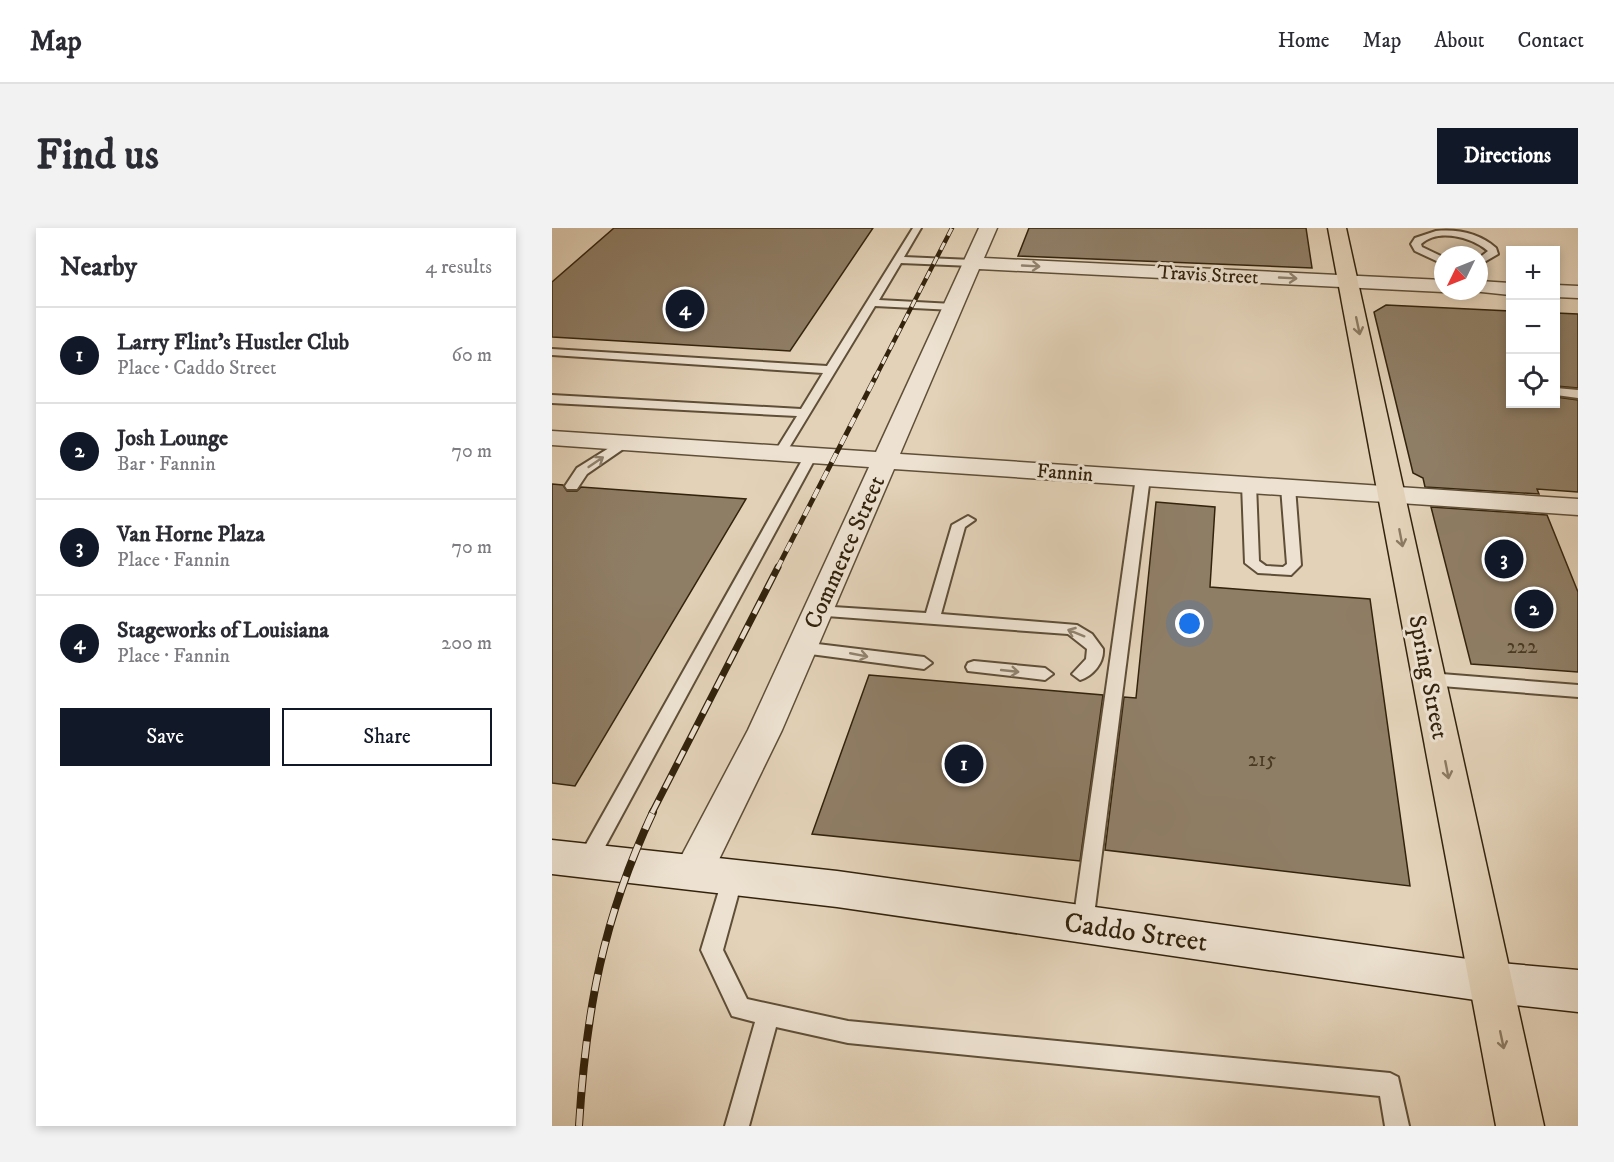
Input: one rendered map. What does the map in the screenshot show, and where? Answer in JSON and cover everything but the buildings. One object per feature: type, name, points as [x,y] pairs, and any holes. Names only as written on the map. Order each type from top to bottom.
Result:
[{"type":"main road","name":"Spring Street","points":[[1337,228],[1520,1126]]},
{"type":"street","name":"Commerce Street","points":[[693,872],[765,730],[988,228]]},
{"type":"street","name":"Travis Street","points":[[972,263],[1434,286]]},
{"type":"street","points":[[1488,288],[1506,289]]},
{"type":"street","points":[[1560,291],[1578,292]]},
{"type":"street","name":"Fannin","points":[[552,438],[1578,507]]},
{"type":"street","name":"Caddo Street","points":[[570,859],[734,877],[1083,923],[1489,982],[1578,991]]},
{"type":"lane","points":[[780,453],[874,303],[917,228]]},
{"type":"lane","points":[[1434,257],[1418,249],[1416,244],[1418,240],[1445,233],[1480,240],[1493,249],[1494,254],[1488,257]]},
{"type":"lane","points":[[898,260],[972,263]]},
{"type":"lane","points":[[874,303],[953,307]]},
{"type":"lane","points":[[552,352],[833,370]]},
{"type":"lane","points":[[1560,392],[1578,394]]},
{"type":"lane","points":[[552,399],[806,413]]},
{"type":"lane","points":[[572,486],[582,471],[625,442]]},
{"type":"lane","points":[[570,859],[811,455]]},
{"type":"lane","points":[[1083,923],[1143,477]]},
{"type":"lane","points":[[1249,484],[1252,563],[1263,570],[1286,572],[1294,565],[1288,486]]},
{"type":"lane","points":[[932,618],[959,525],[968,520]]},
{"type":"lane","points":[[818,610],[1071,629],[1085,636],[1095,646],[1096,658],[1089,668],[1080,674]]},
{"type":"lane","points":[[801,648],[924,663]]},
{"type":"lane","points":[[974,667],[1045,674]]},
{"type":"lane","points":[[1429,679],[1578,691]]},
{"type":"lane","points":[[734,877],[712,950],[740,1008],[848,1032],[1390,1085],[1397,1126]]},
{"type":"lane","points":[[737,1126],[768,1014]]},
{"type":"railway","points":[[875,378],[952,228]]},
{"type":"railway","points":[[777,569],[876,376]]},
{"type":"railway","points":[[652,813],[778,567]]},
{"type":"railway","points":[[579,1126],[586,1043],[600,965],[621,889],[653,812]]},
{"type":"place","name":"Stageworks of Louisiana","points":[[685,309]]},
{"type":"place","name":"Van Horne Plaza","points":[[1504,559]]},
{"type":"place","name":"Josh Lounge","points":[[1534,609]]},
{"type":"place","name":"Larry Flint's Hustler Club","points":[[964,764]]}]
